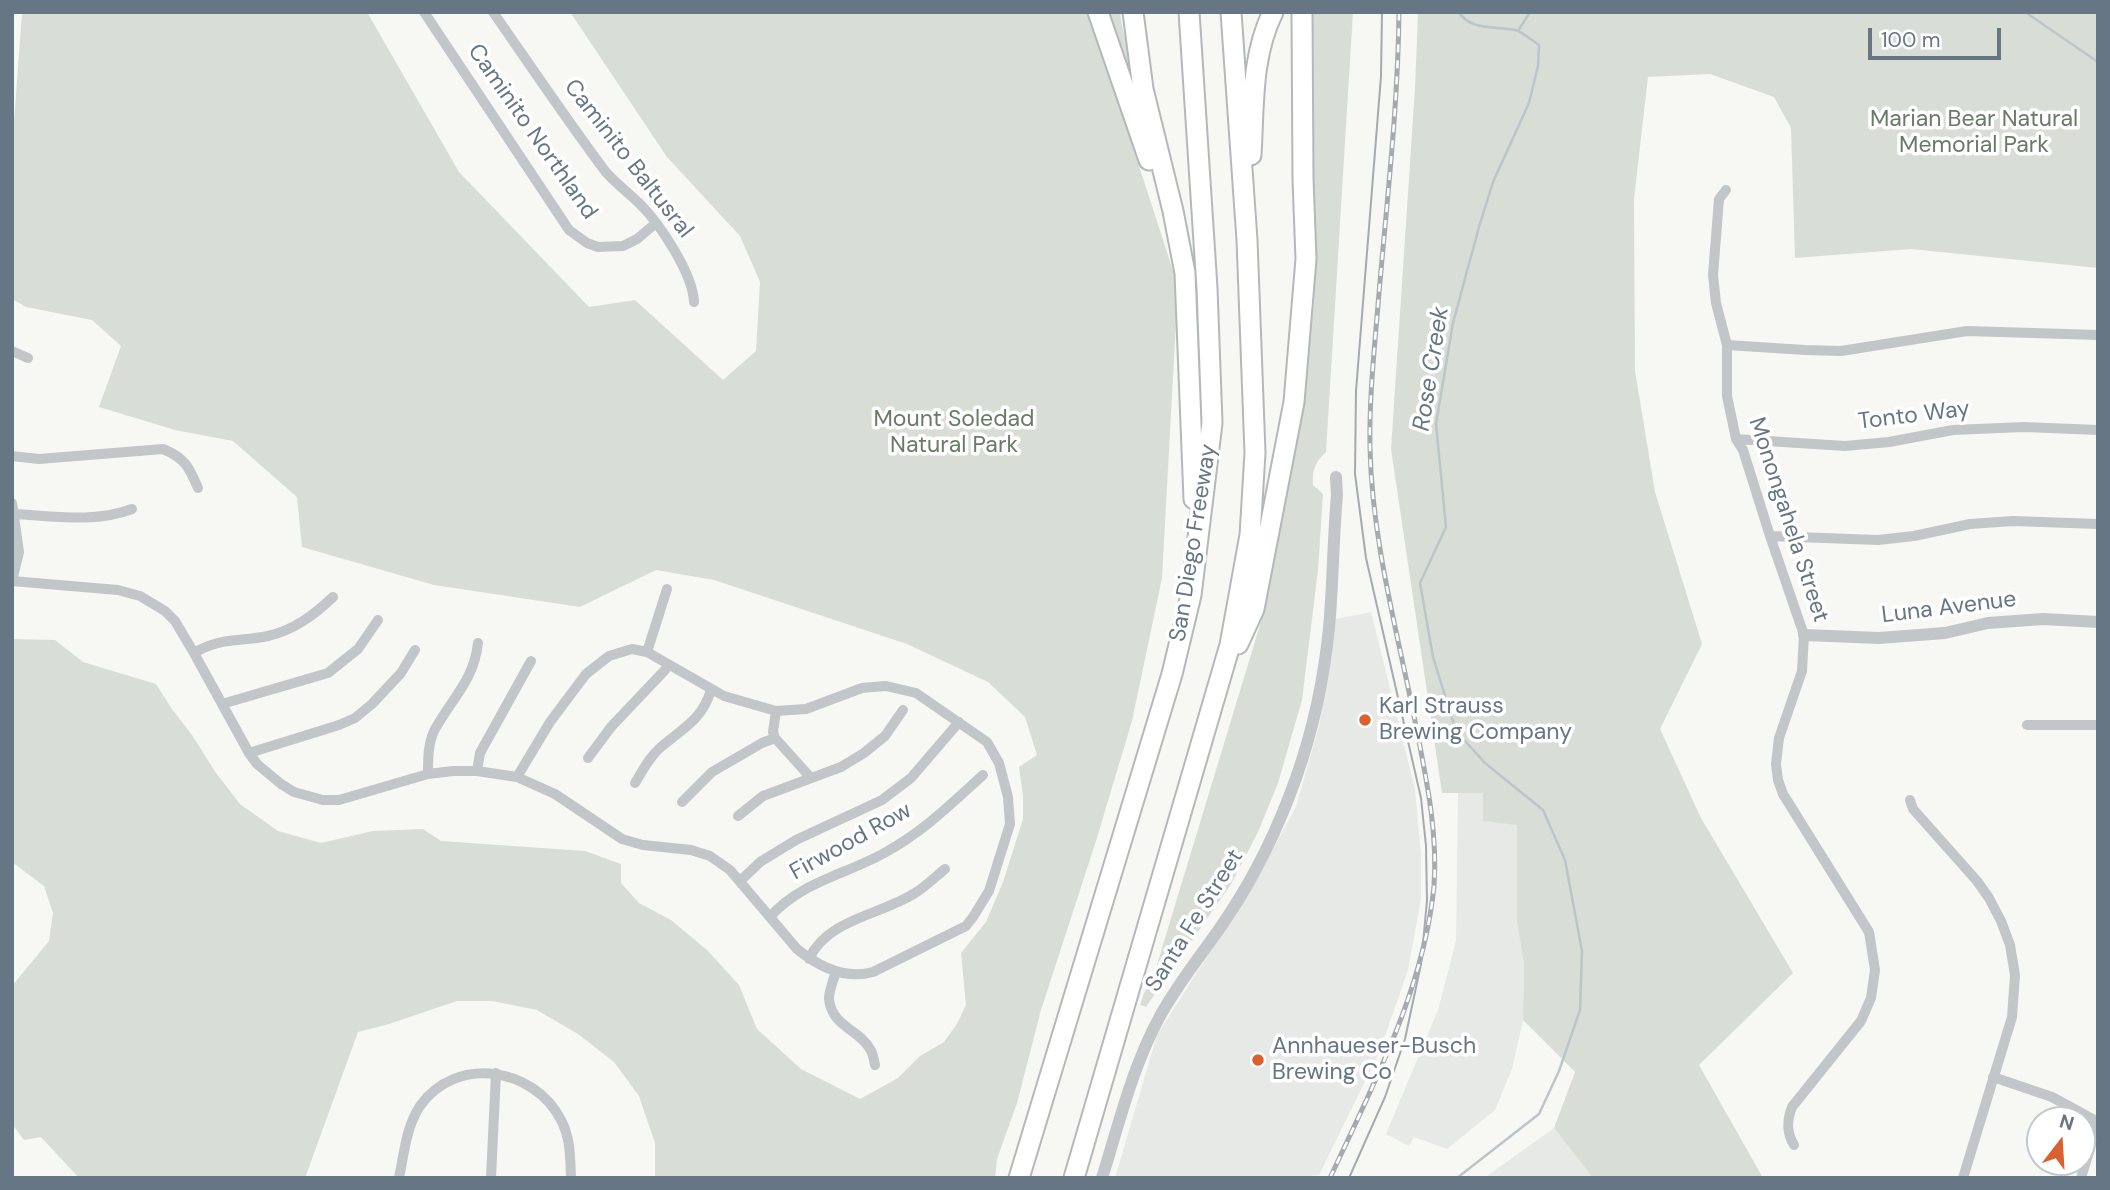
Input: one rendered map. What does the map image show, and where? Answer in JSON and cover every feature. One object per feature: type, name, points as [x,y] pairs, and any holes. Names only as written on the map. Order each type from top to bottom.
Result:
[{"type":"highway","points":[[1098,12],[1185,272]]},
{"type":"highway","points":[[1133,12],[1143,89],[1185,272],[1196,562]]},
{"type":"highway","name":"San Diego Freeway","points":[[1019,1178],[1172,674],[1196,562],[1213,423],[1208,288],[1189,12]]},
{"type":"highway","name":"San Diego Freeway","points":[[1073,1178],[1230,645],[1250,535],[1255,453],[1247,240],[1231,12]]},
{"type":"highway","points":[[1247,240],[1258,54],[1273,12]]},
{"type":"highway","points":[[1212,703],[1254,609],[1294,402],[1306,259],[1302,12]]},
{"type":"street","name":"Caminito Northland","points":[[424,12],[569,230],[587,243],[598,247],[623,246],[637,239],[656,223]]},
{"type":"street","name":"Caminito Baltusral","points":[[493,12],[607,174],[642,206],[656,223],[674,250],[694,290],[694,302]]},
{"type":"street","name":"Monongahela Street","points":[[1726,190],[1719,199],[1713,275],[1716,303],[1727,345],[1727,396],[1736,439],[1743,450],[1804,635],[1802,671],[1779,738],[1776,764],[1778,780],[1783,794],[1869,932],[1875,970],[1871,998],[1861,1021],[1792,1107],[1787,1120],[1789,1137],[1794,1145]]},
{"type":"street","points":[[1727,345],[1841,351],[1967,331],[2098,335]]},
{"type":"street","points":[[12,351],[28,358]]},
{"type":"street","name":"Tonto Way","points":[[1736,439],[1845,446],[1889,442],[1953,430],[2024,427],[2098,430]]},
{"type":"street","points":[[12,456],[39,460],[163,449],[174,453],[187,464],[198,488]]},
{"type":"street","name":"Santa Fe Street","points":[[1102,1178],[1147,1042],[1179,983],[1227,917],[1249,881],[1296,779],[1315,716],[1324,669],[1330,618],[1336,477]]},
{"type":"street","points":[[132,509],[95,517],[14,509],[19,552],[12,582],[118,590],[140,596],[165,611],[175,621],[194,653],[249,753],[257,764],[294,792],[323,800],[339,800],[428,774],[477,771],[517,777],[555,794],[622,839],[643,845],[691,849],[710,856],[730,870],[797,949],[836,972],[864,975],[966,926],[989,891],[1010,824],[1008,797],[999,763],[987,742],[916,693],[886,686],[862,688],[806,709],[776,711],[747,704],[711,690],[647,652],[632,649],[609,656],[586,674],[550,722],[517,777]]},
{"type":"street","points":[[1770,536],[1878,540],[1914,536],[1970,524],[2013,521],[2098,524]]},
{"type":"street","points":[[647,652],[667,589]]},
{"type":"street","points":[[194,653],[208,644],[224,640],[248,639],[285,631],[312,616],[333,597]]},
{"type":"street","name":"Luna Avenue","points":[[1804,635],[1879,638],[1945,633],[2001,622],[2043,619],[2098,622]]},
{"type":"street","points":[[222,704],[328,673],[358,649],[378,620]]},
{"type":"street","points":[[428,774],[429,747],[434,732],[469,677],[478,643]]},
{"type":"street","points":[[249,753],[355,718],[401,673],[415,650]]},
{"type":"street","points":[[477,771],[480,753],[531,661]]},
{"type":"street","points":[[587,758],[668,664]]},
{"type":"street","points":[[635,783],[652,755],[685,730],[696,718],[711,690]]},
{"type":"street","points":[[738,816],[763,796],[841,767],[864,753],[885,736],[903,710]]},
{"type":"street","points":[[776,711],[773,732],[775,738],[811,778]]},
{"type":"street","points":[[740,881],[760,862],[796,840],[882,800],[911,778],[959,722]]},
{"type":"street","points":[[2027,725],[2098,725]]},
{"type":"street","points":[[682,802],[712,772],[775,738]]},
{"type":"street","name":"Firwood Row","points":[[770,917],[808,887],[883,854],[914,836],[983,775]]},
{"type":"street","points":[[1910,800],[1913,809],[1978,881],[1989,898],[2010,945],[2015,975],[2012,1017],[1963,1178]]},
{"type":"street","points":[[810,959],[819,944],[832,932],[914,893],[945,869]]},
{"type":"street","points":[[836,972],[829,997],[832,1011],[839,1022],[859,1036],[870,1048],[875,1065]]},
{"type":"street","points":[[399,1178],[410,1125],[425,1100],[457,1077],[477,1073],[496,1073],[526,1084],[542,1096],[556,1112],[569,1141],[571,1178]]},
{"type":"street","points":[[491,1178],[496,1073]]},
{"type":"street","points":[[1993,1077],[2052,1097],[2098,1122],[2081,1178]]},
{"type":"shaded area","points":[[1371,612],[1415,789],[1421,855],[1421,899],[1408,970],[1379,1053],[1319,1175],[1293,1178],[1115,1178],[1157,1035],[1256,880],[1296,807],[1319,726],[1336,619]]},
{"type":"shaded area","points":[[1458,793],[1483,793],[1517,825],[1517,923],[1524,965],[1523,1020],[1512,1069],[1495,1110],[1447,1149],[1414,1137],[1409,1146],[1386,1134],[1438,1010],[1456,941]]},
{"type":"shaded area","points":[[1554,1128],[1593,1178],[1484,1178]]},
{"type":"green space","name":"Mount Soledad Natural Park","points":[[22,12],[367,12],[459,172],[589,307],[635,300],[723,380],[756,351],[760,282],[740,236],[667,157],[570,12],[1089,12],[1178,286],[1162,578],[1132,721],[1041,1010],[1017,1103],[997,1159],[995,1178],[655,1178],[655,1143],[639,1096],[614,1062],[578,1034],[537,1010],[492,1001],[457,1001],[358,1032],[305,1178],[79,1178],[41,1137],[24,1140],[12,1124],[12,986],[49,941],[53,913],[44,886],[12,862],[12,639],[55,640],[83,662],[156,684],[240,804],[278,831],[321,843],[373,831],[423,829],[441,841],[585,851],[621,864],[621,883],[639,903],[671,920],[707,950],[739,985],[757,1029],[801,1069],[860,1099],[898,1078],[920,1056],[944,1042],[957,1024],[966,1005],[961,953],[986,922],[1003,882],[1023,819],[1019,767],[1037,755],[1025,717],[988,682],[907,644],[714,580],[656,570],[580,607],[434,585],[302,547],[297,497],[233,441],[175,430],[99,407],[121,346],[92,320],[26,307],[12,299],[12,150]]},
{"type":"green space","points":[[1109,12],[1120,12],[1141,110]]},
{"type":"green space","points":[[1311,12],[1353,12],[1326,452],[1317,463],[1313,475],[1313,485],[1323,494],[1318,570],[1302,700],[1278,783],[1258,832],[1231,884],[1146,1007],[1140,1005],[1152,981],[1266,605],[1304,402]]},
{"type":"green space","name":"Marian Bear Natural Memorial Park","points":[[1418,12],[2098,12],[2098,268],[1911,249],[1795,258],[1791,128],[1774,97],[1710,74],[1648,77],[1634,199],[1635,371],[1655,492],[1702,644],[1660,729],[1701,818],[1793,973],[1699,1065],[1763,1178],[1593,1178],[1554,1128],[1575,1072],[1523,1020],[1524,965],[1517,923],[1517,825],[1483,821],[1483,793],[1442,793],[1391,449]]},
{"type":"waterway","name":"Rose Creek","points":[[1457,1178],[1539,1114],[1559,1071],[1580,1010],[1582,951],[1565,860],[1543,810],[1485,763],[1456,731],[1433,657],[1420,583],[1446,527],[1436,424],[1453,323],[1493,182],[1529,103],[1538,66],[1539,45],[1524,34],[1515,30],[1477,25],[1459,12]]},
{"type":"waterway","points":[[1518,31],[1530,12]]},
{"type":"waterway","points":[[2025,12],[2098,62]]},
{"type":"tram line","points":[[1349,1178],[1385,1097],[1405,1039],[1421,964],[1427,901],[1426,846],[1421,798],[1366,558],[1355,474],[1356,391],[1381,76],[1382,12]]},
{"type":"railway","points":[[1330,1178],[1379,1072],[1408,999],[1420,962],[1434,886],[1430,805],[1381,553],[1370,448],[1372,376],[1394,122],[1399,12]]},
{"type":"place","name":"Karl Strauss Brewing Company","points":[[1365,720]]},
{"type":"place","name":"Annhaueser-Busch Brewing Co","points":[[1258,1060]]}]
